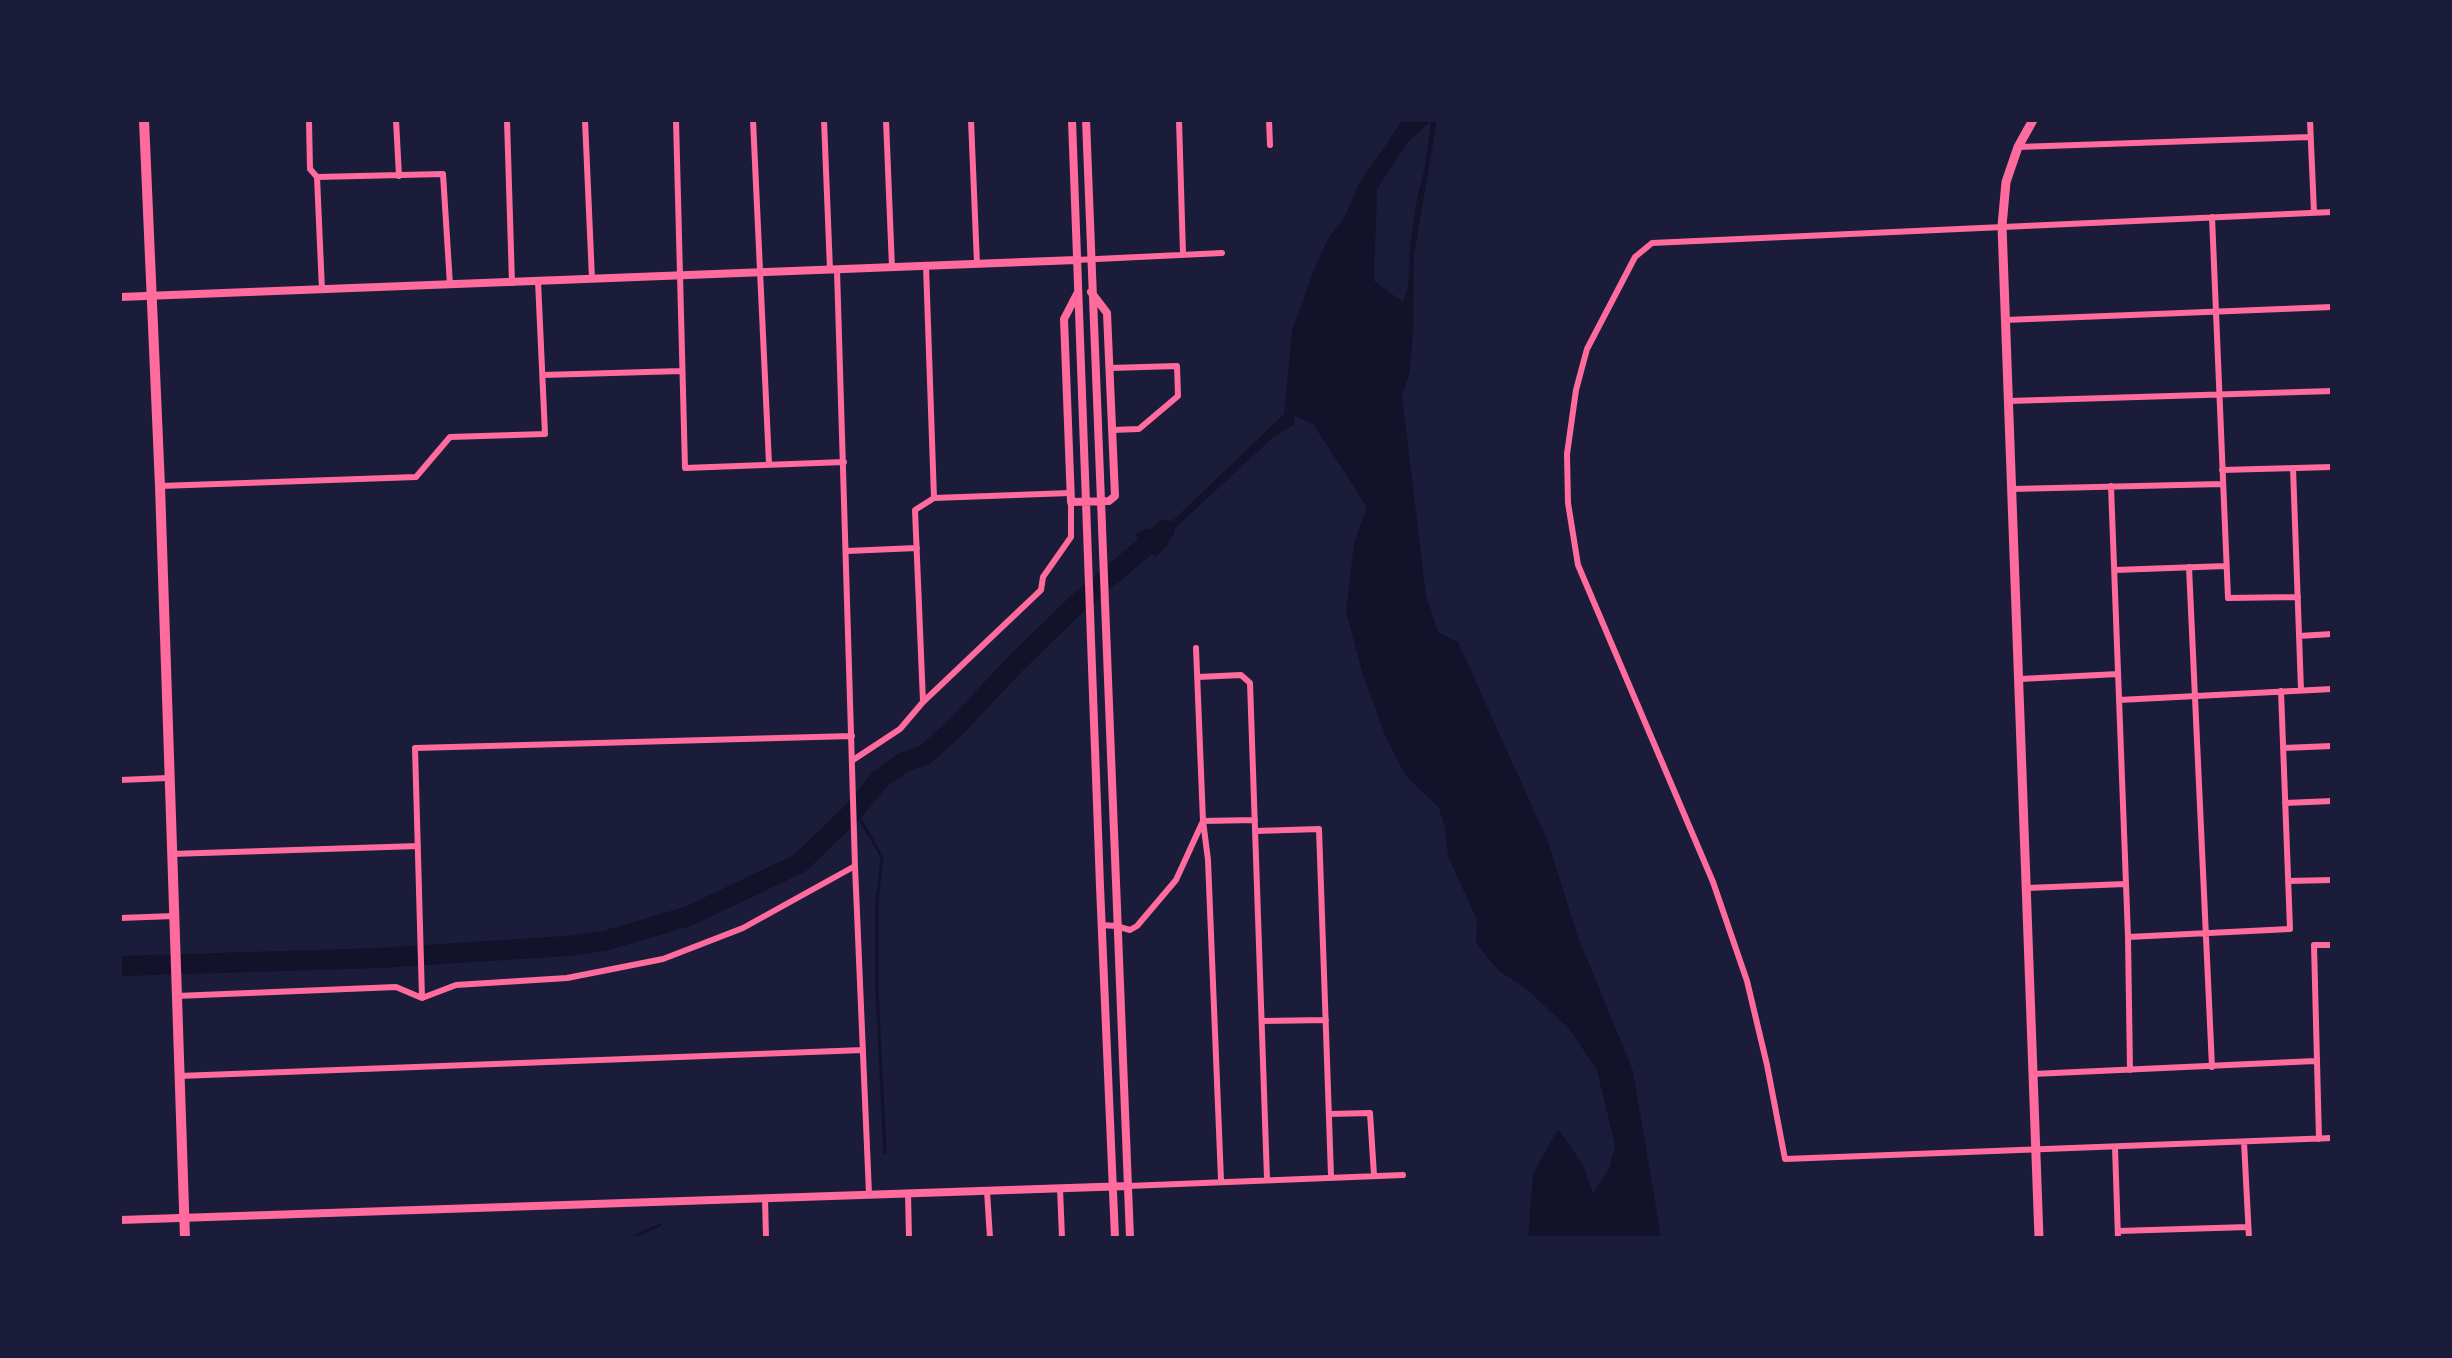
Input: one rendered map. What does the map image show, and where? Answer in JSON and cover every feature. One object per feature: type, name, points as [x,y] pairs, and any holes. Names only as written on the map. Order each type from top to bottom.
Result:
[{"type":"highway","points":[[144,120],[160,486],[185,1238]]},
{"type":"main road","points":[[2033,120],[2018,147],[2006,182],[2002,226],[2039,1238]]},
{"type":"street","points":[[309,120],[310,169],[317,177],[322,290]]},
{"type":"street","points":[[396,120],[399,176]]},
{"type":"street","points":[[507,120],[512,283]]},
{"type":"street","points":[[585,120],[592,279]]},
{"type":"street","points":[[676,120],[685,468],[844,462]]},
{"type":"street","points":[[753,120],[769,464]]},
{"type":"street","points":[[824,120],[844,462],[855,866],[869,1194]]},
{"type":"street","points":[[886,120],[892,268]]},
{"type":"street","points":[[971,120],[977,264]]},
{"type":"street","points":[[1072,120],[1115,1238]]},
{"type":"street","points":[[1086,120],[1130,1238]]},
{"type":"street","points":[[1179,120],[1183,254]]},
{"type":"street","points":[[1269,120],[1270,145]]},
{"type":"street","points":[[2310,120],[2314,213]]},
{"type":"street","points":[[2018,147],[2310,137]]},
{"type":"street","points":[[317,177],[443,174],[450,285]]},
{"type":"street","points":[[2332,212],[1652,243],[1635,257],[1587,349],[1576,390],[1567,454],[1568,503],[1578,565],[1713,882],[1747,981],[1785,1159],[2332,1138]]},
{"type":"street","points":[[2212,217],[2228,598],[2298,597]]},
{"type":"street","points":[[120,297],[1222,253]]},
{"type":"street","points":[[926,266],[934,498]]},
{"type":"street","points":[[160,486],[416,477],[450,437],[545,434],[538,281]]},
{"type":"street","points":[[923,702],[915,510],[934,498],[1070,497],[1109,501],[1115,496],[1107,313],[1091,291]]},
{"type":"street","points":[[853,760],[900,729],[923,702],[1041,590],[1043,577],[1071,537],[1064,319],[1078,293]]},
{"type":"street","points":[[2005,320],[2332,307]]},
{"type":"street","points":[[1110,368],[1177,366],[1178,396],[1139,429],[1112,430]]},
{"type":"street","points":[[543,375],[681,371]]},
{"type":"street","points":[[2009,401],[2332,391]]},
{"type":"street","points":[[2222,470],[2332,467]]},
{"type":"street","points":[[2293,468],[2301,690]]},
{"type":"street","points":[[2012,489],[2222,484]]},
{"type":"street","points":[[2111,486],[2130,1070]]},
{"type":"street","points":[[847,551],[917,548]]},
{"type":"street","points":[[2115,570],[2226,566]]},
{"type":"street","points":[[2189,567],[2212,1067]]},
{"type":"street","points":[[2299,636],[2332,634]]},
{"type":"street","points":[[1196,648],[1221,1180]]},
{"type":"street","points":[[2020,679],[2118,674]]},
{"type":"street","points":[[1198,677],[1241,675],[1250,683],[1267,1179]]},
{"type":"street","points":[[2119,700],[2332,689]]},
{"type":"street","points":[[2128,937],[2290,929],[2281,691]]},
{"type":"street","points":[[422,998],[415,748],[852,736]]},
{"type":"street","points":[[2283,748],[2332,746]]},
{"type":"street","points":[[120,780],[168,778]]},
{"type":"street","points":[[2285,803],[2332,801]]},
{"type":"street","points":[[1203,821],[1255,820]]},
{"type":"street","points":[[1101,925],[1130,930],[1155,906],[1176,880],[1203,821]]},
{"type":"street","points":[[1256,831],[1319,829],[1331,1176]]},
{"type":"street","points":[[171,854],[418,846]]},
{"type":"street","points":[[176,996],[396,987],[422,998],[456,985],[567,978],[663,959],[743,928],[855,866]]},
{"type":"street","points":[[2288,881],[2332,880]]},
{"type":"street","points":[[2027,888],[2125,884]]},
{"type":"street","points":[[120,918],[174,916]]},
{"type":"street","points":[[2319,1139],[2314,945],[2332,945]]},
{"type":"street","points":[[1262,1021],[1326,1020]]},
{"type":"street","points":[[179,1076],[863,1050]]},
{"type":"street","points":[[2033,1074],[2315,1061]]},
{"type":"street","points":[[1329,1114],[1370,1113],[1374,1175]]},
{"type":"street","points":[[2244,1142],[2249,1238]]},
{"type":"street","points":[[2115,1147],[2118,1234],[2248,1227]]},
{"type":"street","points":[[120,1220],[1403,1175]]},
{"type":"street","points":[[1060,1188],[1062,1238]]},
{"type":"street","points":[[987,1191],[990,1238]]},
{"type":"street","points":[[908,1193],[909,1238]]},
{"type":"street","points":[[765,1198],[766,1238]]},
{"type":"shaded area","points":[[1403,120],[1437,120],[1414,255],[1410,371],[1402,396],[1426,595],[1438,632],[1458,642],[1548,842],[1578,937],[1633,1071],[1661,1238],[1528,1238],[1533,1174],[1558,1129],[1583,1165],[1593,1194],[1609,1169],[1615,1145],[1597,1070],[1570,1030],[1528,990],[1498,970],[1476,943],[1477,920],[1448,856],[1439,808],[1406,776],[1387,740],[1363,675],[1346,612],[1354,543],[1367,507],[1313,424],[1294,416],[1295,424],[1271,439],[1171,532],[1167,546],[1155,557],[1135,535],[1146,528],[1155,533],[1164,529],[1284,414],[1292,330],[1317,262],[1329,237],[1344,219],[1358,185]],"holes":[[[1431,121],[1417,199],[1408,287],[1403,302],[1374,281],[1377,189],[1408,142]]]},
{"type":"waterway","points":[[120,966],[379,958],[566,946],[604,941],[689,916],[800,863],[855,810],[880,779],[904,762],[925,755],[1079,602],[1165,530]]},
{"type":"waterway","points":[[855,810],[882,857],[877,901],[877,990],[885,1153]]},
{"type":"waterway","points":[[631,1238],[660,1225]]}]
